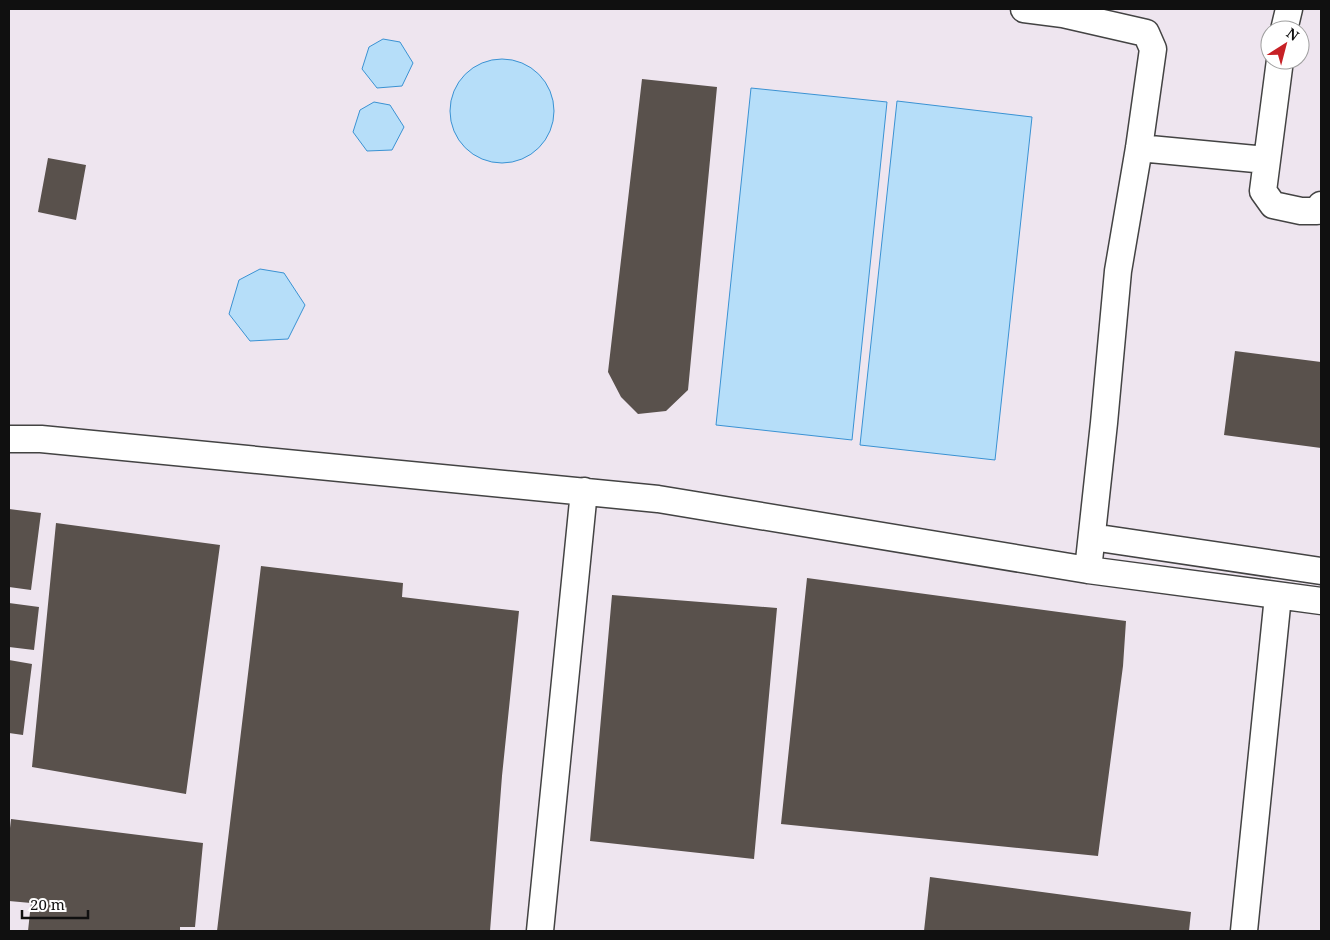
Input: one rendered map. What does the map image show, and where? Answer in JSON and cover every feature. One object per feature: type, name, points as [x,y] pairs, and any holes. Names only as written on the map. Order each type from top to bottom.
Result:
[{"type":"lane","points":[[1024,9],[1063,14],[1146,33],[1153,49],[1139,148],[1118,271],[1088,570]]},
{"type":"lane","points":[[1279,70],[1263,191],[1273,205],[1302,211],[1318,211],[1321,205]]},
{"type":"lane","points":[[1139,148],[1266,160]]},
{"type":"lane","points":[[9,440],[50,440],[658,499],[1088,570],[1321,601]]},
{"type":"lane","points":[[540,931],[584,492]]},
{"type":"lane","points":[[1092,537],[1321,571]]},
{"type":"lane","points":[[1244,931],[1278,596]]},
{"type":"shaded area","points":[[9,9],[1321,9],[1321,931],[9,931]]},
{"type":"water","points":[[383,39],[400,42],[413,63],[402,86],[377,88],[362,69],[369,47]]},
{"type":"water","points":[[502,59],[522,63],[539,74],[550,91],[554,111],[550,131],[539,148],[522,159],[502,163],[482,159],[465,148],[454,131],[450,111],[454,91],[465,74],[482,63]]},
{"type":"water","points":[[751,88],[887,102],[852,440],[716,425]]},
{"type":"water","points":[[897,101],[1032,117],[995,460],[860,445]]},
{"type":"water","points":[[374,102],[390,105],[404,127],[392,150],[367,151],[353,132],[360,110]]},
{"type":"water","points":[[260,269],[284,273],[305,305],[288,339],[250,341],[229,314],[239,280]]},
{"type":"building","points":[[642,79],[717,87],[688,390],[666,411],[638,414],[621,397],[608,372]]},
{"type":"building","points":[[48,158],[86,165],[76,220],[38,212]]},
{"type":"building","points":[[1235,351],[1321,362],[1321,448],[1224,435]]},
{"type":"building","points":[[9,509],[41,513],[31,590],[9,587]]},
{"type":"building","points":[[56,523],[220,545],[186,794],[32,767]]},
{"type":"building","points":[[261,566],[403,583],[402,597],[519,611],[502,776],[490,931],[217,931]]},
{"type":"building","points":[[807,578],[1126,621],[1123,666],[1098,856],[781,824]]},
{"type":"building","points":[[612,595],[777,608],[754,859],[590,841]]},
{"type":"building","points":[[9,603],[39,607],[34,650],[9,647]]},
{"type":"building","points":[[9,660],[32,664],[23,735],[9,733]]},
{"type":"building","points":[[11,819],[203,843],[195,927],[180,927],[180,931],[28,931],[31,903],[9,901],[9,837]]},
{"type":"building","points":[[930,877],[1191,912],[1189,931],[924,931]]}]
